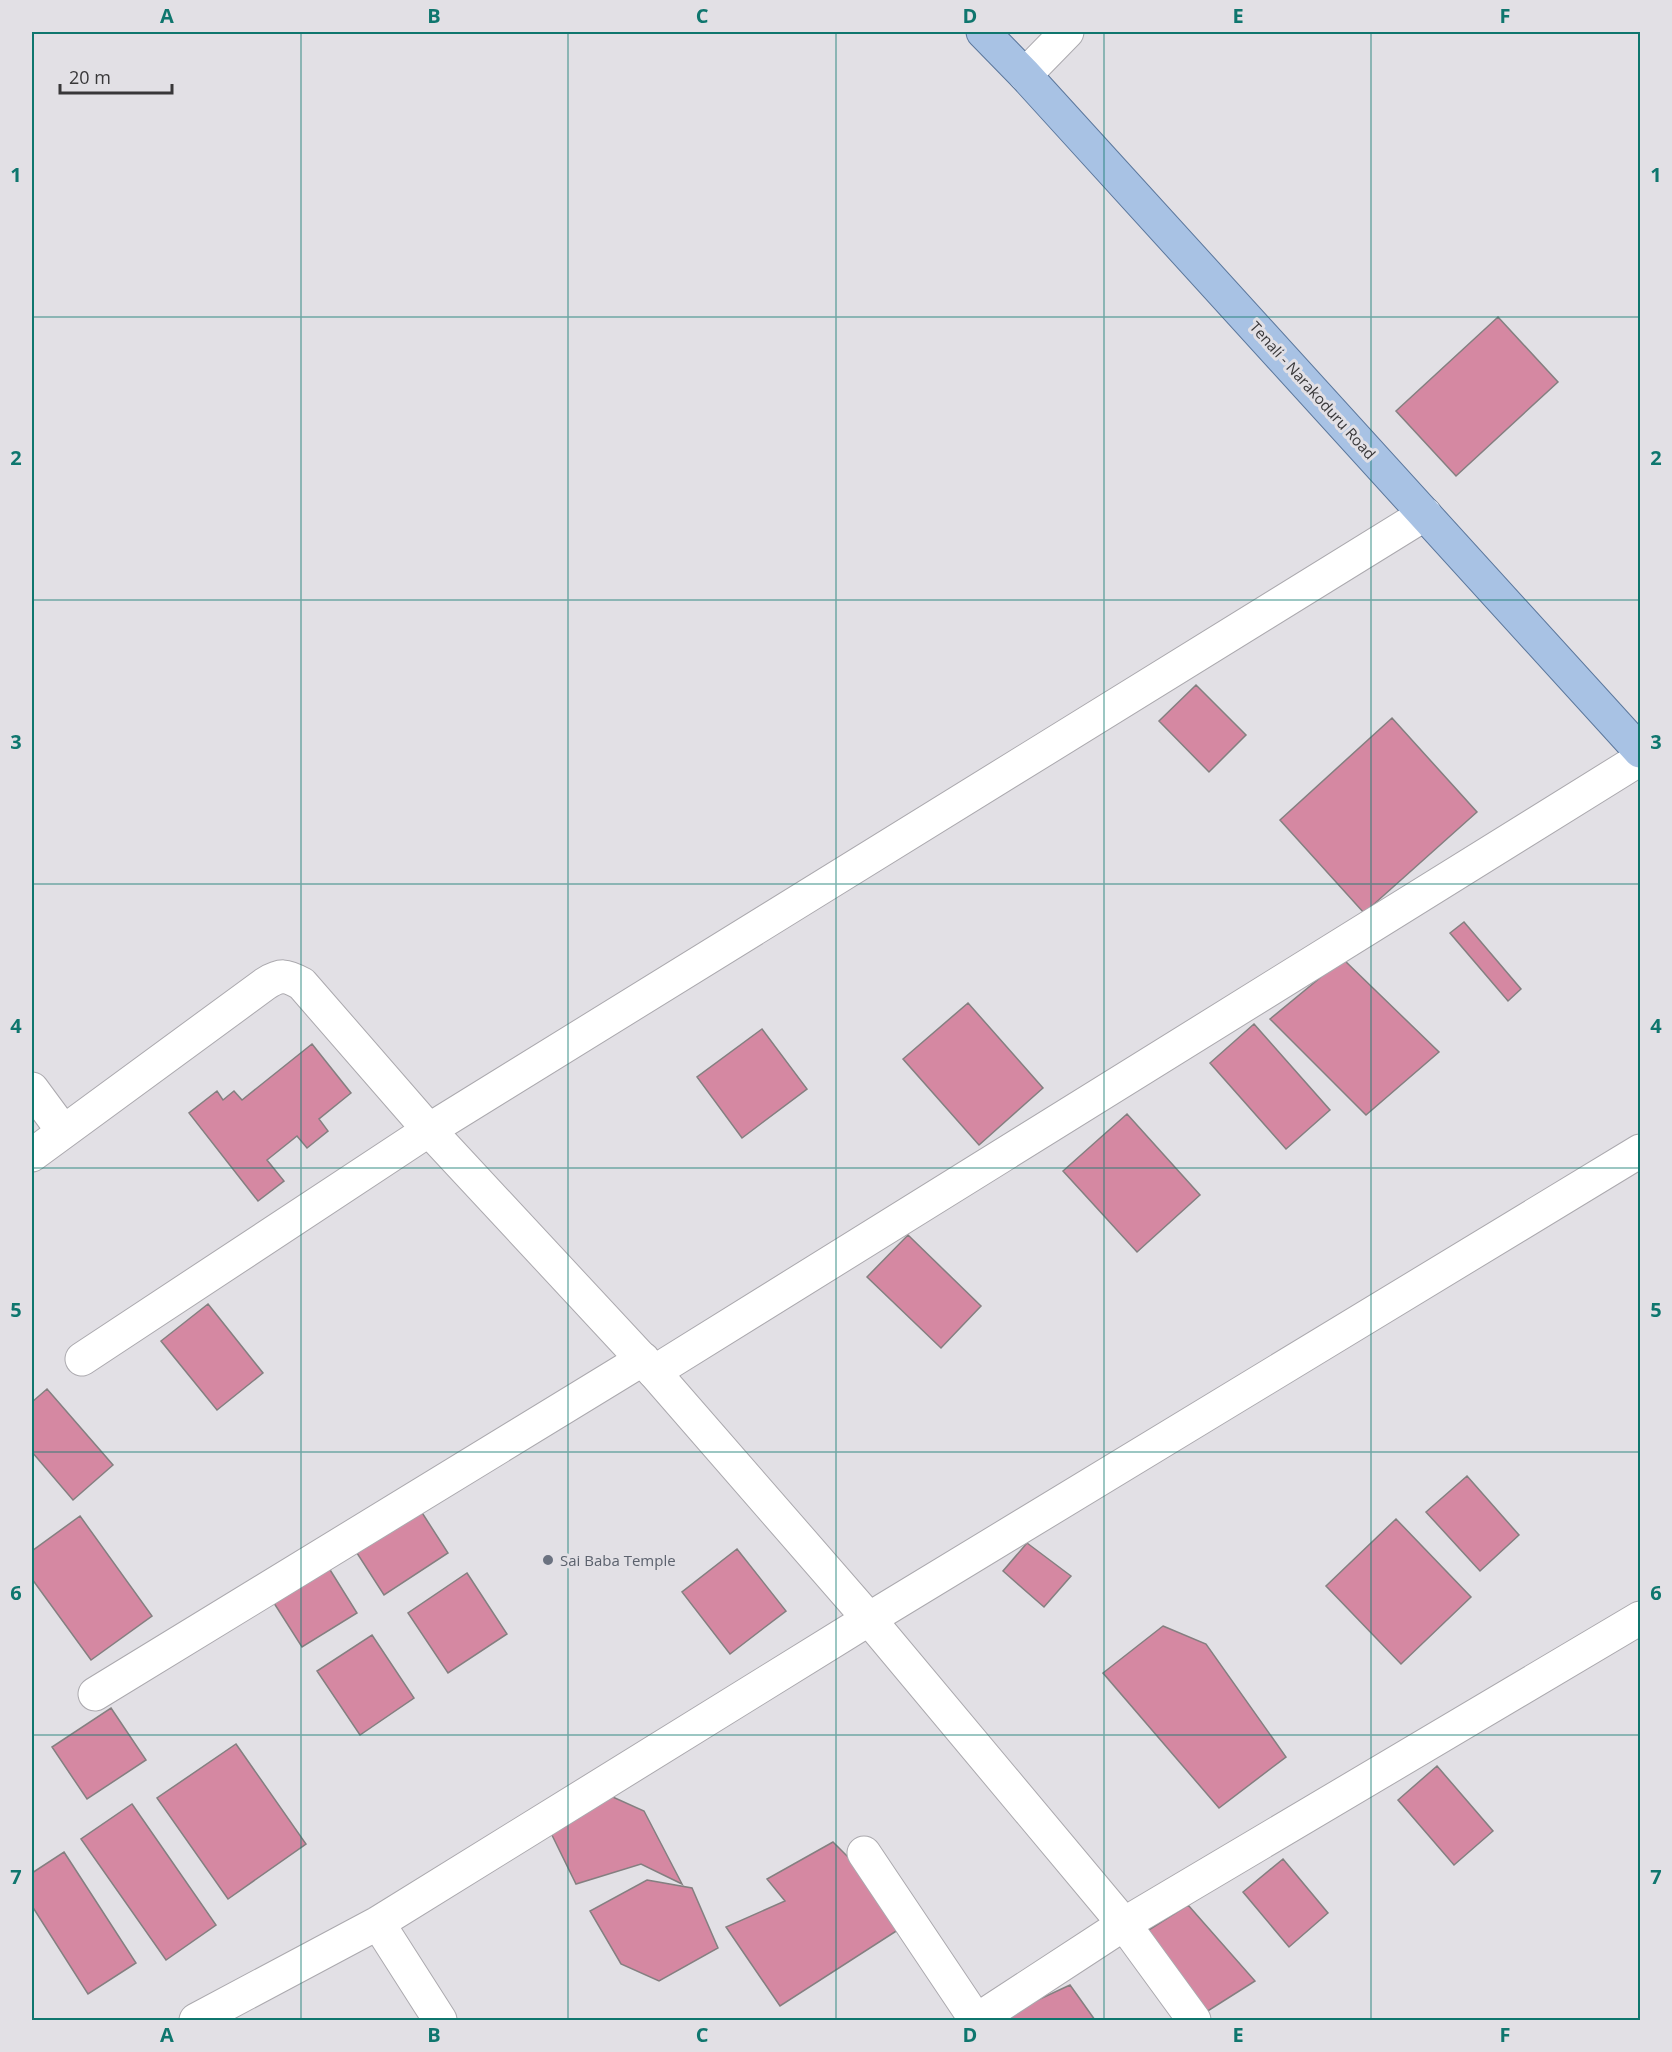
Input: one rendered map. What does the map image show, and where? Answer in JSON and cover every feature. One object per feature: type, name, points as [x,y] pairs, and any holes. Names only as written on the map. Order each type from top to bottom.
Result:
[{"type":"main road","name":"Tenali - Narakoduru Road","points":[[983,32],[1025,75],[1641,751]]},
{"type":"street","points":[[1025,75],[1067,32]]},
{"type":"street","points":[[82,1359],[429,1130],[1425,514]]},
{"type":"street","points":[[95,1694],[649,1365],[1641,759]]},
{"type":"street","points":[[32,1155],[277,976],[290,977],[302,984],[429,1130],[649,1365],[869,1618],[1124,1924],[1194,2020]]},
{"type":"street","points":[[32,1089],[63,1131]]},
{"type":"street","points":[[196,2020],[378,1923],[869,1618],[1641,1151]]},
{"type":"street","points":[[864,1853],[977,2020],[1124,1924],[1641,1618]]},
{"type":"street","points":[[378,1923],[441,2020]]},
{"type":"building","points":[[1498,317],[1558,382],[1456,476],[1396,411]]},
{"type":"building","points":[[1196,685],[1246,735],[1209,772],[1159,721]]},
{"type":"building","points":[[1392,718],[1477,812],[1364,913],[1280,820]]},
{"type":"building","points":[[1464,922],[1521,989],[1508,1001],[1450,933]]},
{"type":"building","points":[[1343,959],[1439,1052],[1366,1115],[1270,1019]]},
{"type":"building","points":[[968,1003],[1043,1088],[979,1145],[903,1059]]},
{"type":"building","points":[[1254,1024],[1330,1110],[1286,1149],[1210,1063]]},
{"type":"building","points":[[762,1029],[807,1089],[742,1138],[697,1077]]},
{"type":"building","points":[[312,1044],[351,1093],[319,1119],[328,1131],[307,1148],[297,1136],[267,1160],[284,1181],[258,1201],[189,1113],[217,1091],[223,1100],[234,1091],[242,1100]]},
{"type":"building","points":[[1127,1114],[1200,1195],[1137,1252],[1063,1171]]},
{"type":"building","points":[[908,1235],[981,1306],[941,1348],[867,1277]]},
{"type":"building","points":[[208,1304],[263,1373],[217,1410],[161,1341]]},
{"type":"building","points":[[47,1389],[113,1465],[73,1500],[32,1452],[32,1402]]},
{"type":"building","points":[[1467,1476],[1519,1535],[1480,1571],[1426,1512]]},
{"type":"building","points":[[419,1508],[448,1553],[384,1595],[355,1550]]},
{"type":"building","points":[[80,1516],[152,1616],[91,1660],[32,1579],[32,1551]]},
{"type":"building","points":[[1396,1519],[1471,1597],[1401,1664],[1326,1586]]},
{"type":"building","points":[[1027,1543],[1071,1576],[1044,1607],[1003,1571]]},
{"type":"building","points":[[737,1549],[786,1611],[730,1654],[682,1592]]},
{"type":"building","points":[[327,1565],[357,1613],[302,1647],[272,1600]]},
{"type":"building","points":[[467,1573],[507,1634],[448,1673],[408,1613]]},
{"type":"building","points":[[1163,1626],[1206,1644],[1286,1757],[1219,1808],[1103,1673]]},
{"type":"building","points":[[372,1635],[414,1698],[360,1735],[317,1671]]},
{"type":"building","points":[[111,1708],[146,1760],[87,1799],[52,1747]]},
{"type":"building","points":[[236,1744],[306,1844],[228,1899],[157,1798]]},
{"type":"building","points":[[1437,1766],[1493,1831],[1454,1865],[1398,1800]]},
{"type":"building","points":[[595,1789],[644,1811],[682,1884],[641,1864],[576,1884],[548,1827]]},
{"type":"building","points":[[132,1804],[216,1925],[166,1960],[81,1839]]},
{"type":"building","points":[[833,1842],[853,1862],[901,1928],[780,2006],[726,1927],[785,1901],[767,1879]]},
{"type":"building","points":[[64,1852],[136,1963],[88,1994],[32,1906],[32,1873]]},
{"type":"building","points":[[1283,1859],[1328,1913],[1289,1947],[1243,1892]]},
{"type":"building","points":[[647,1880],[692,1888],[718,1948],[659,1981],[621,1964],[590,1911]]},
{"type":"building","points":[[1188,1905],[1255,1981],[1203,2014],[1144,1933]]},
{"type":"building","points":[[1070,1985],[1095,2020],[995,2020]]},
{"type":"place","name":"Sai Baba Temple","points":[[548,1560]]}]
